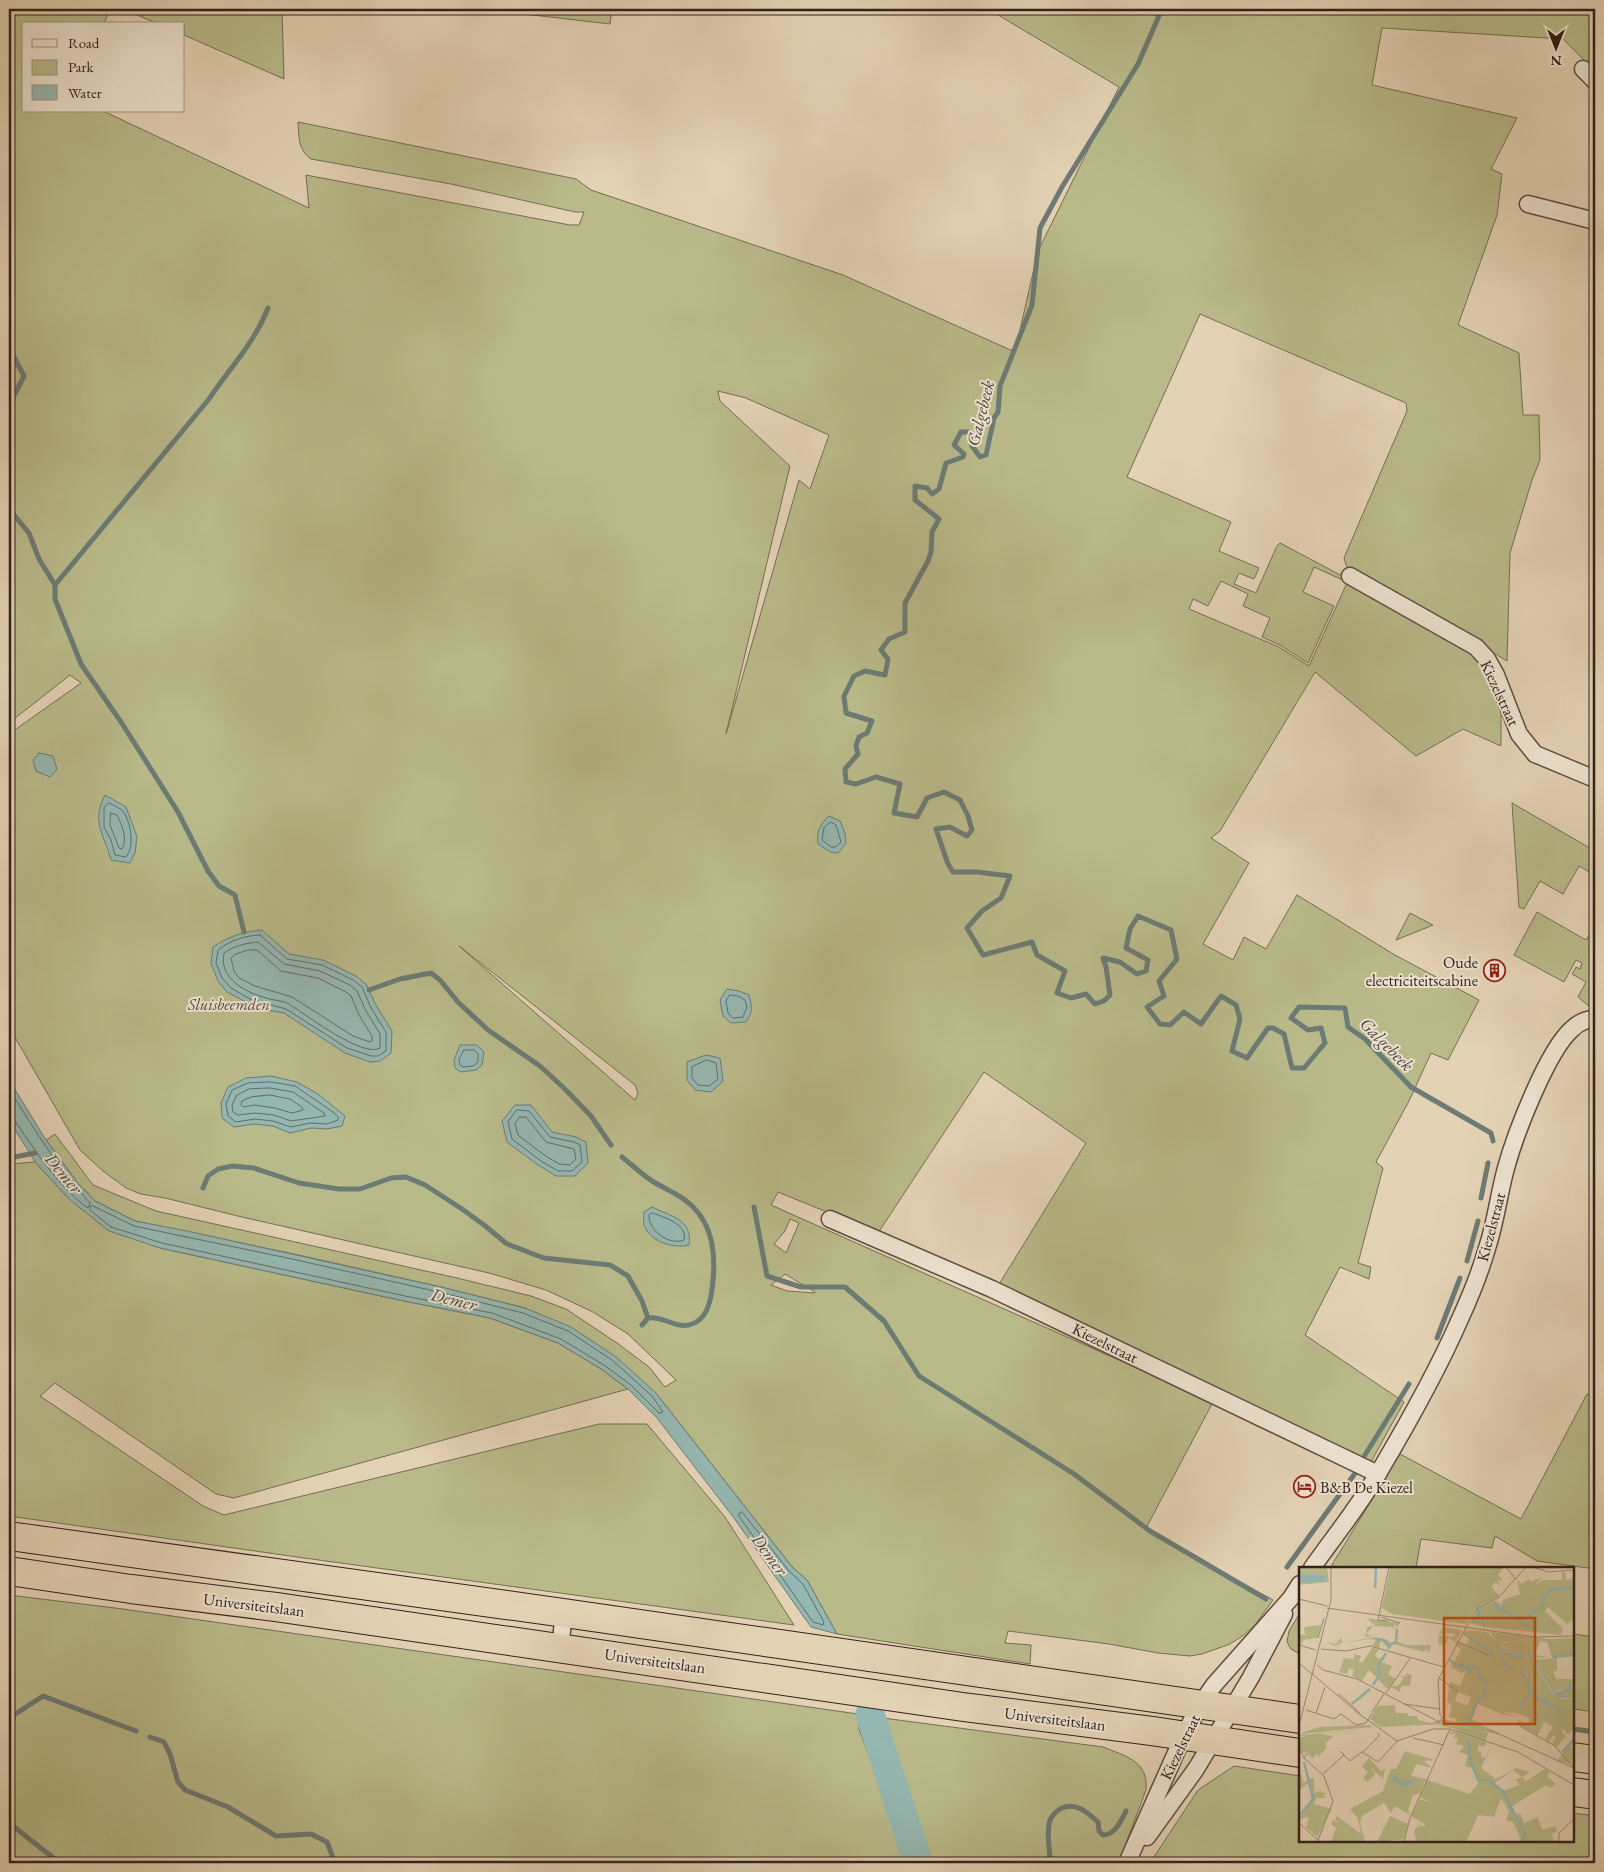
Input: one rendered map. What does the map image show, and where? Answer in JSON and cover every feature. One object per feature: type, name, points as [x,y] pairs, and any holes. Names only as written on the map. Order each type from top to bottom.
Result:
[{"type":"highway","name":"Universiteitslaan","points":[[9,1536],[564,1613],[1299,1720]]},
{"type":"highway","name":"Universiteitslaan","points":[[9,1570],[130,1590],[276,1607],[963,1707],[1299,1753]]},
{"type":"highway","points":[[1574,1757],[1595,1760]]},
{"type":"highway","points":[[1574,1792],[1595,1795]]},
{"type":"street","points":[[1583,69],[1595,81]]},
{"type":"street","points":[[1528,204],[1595,221]]},
{"type":"street","name":"Kiezelstraat","points":[[1350,576],[1476,647],[1487,659],[1496,675],[1519,734],[1535,754],[1595,779]]},
{"type":"street","name":"Kiezelstraat","points":[[1313,1567],[1378,1474],[1443,1354],[1477,1279],[1489,1244],[1506,1167],[1543,1073],[1558,1046],[1571,1029],[1580,1023],[1595,1018]]},
{"type":"street","name":"Kiezelstraat","points":[[830,1219],[992,1289],[1378,1474]]},
{"type":"street","name":"Kiezelstraat","points":[[1128,1863],[1196,1769],[1251,1677],[1299,1586]]},
{"type":"street","name":"Kiezelstraat","points":[[1128,1863],[1183,1736],[1200,1705],[1218,1680],[1291,1598]]},
{"type":"street","points":[[560,1648],[564,1613]]},
{"type":"green space","name":"Sluisbeemden","points":[[9,9],[110,9],[105,22],[22,22],[22,112],[105,112],[309,208],[306,175],[570,225],[579,225],[584,212],[575,212],[451,184],[311,159],[301,147],[298,122],[576,179],[591,190],[843,275],[1015,352],[1038,251],[1119,87],[988,9],[1595,9],[1595,71],[1563,39],[1382,28],[1372,85],[1517,118],[1491,169],[1502,174],[1497,215],[1458,325],[1519,353],[1523,415],[1539,415],[1540,460],[1510,553],[1507,661],[1354,568],[1352,571],[1347,568],[1344,558],[1407,411],[1406,403],[1200,314],[1127,477],[1231,522],[1219,551],[1259,568],[1254,579],[1239,573],[1234,584],[1256,593],[1280,543],[1346,578],[1345,581],[1314,567],[1303,592],[1334,606],[1308,663],[1280,645],[1262,637],[1270,618],[1243,606],[1248,594],[1221,581],[1208,606],[1193,599],[1189,609],[1279,647],[1309,666],[1347,583],[1469,652],[1483,667],[1501,708],[1501,746],[1463,729],[1416,756],[1315,672],[1220,831],[1211,838],[1249,863],[1203,944],[1233,960],[1244,937],[1266,949],[1297,895],[1395,955],[1479,1000],[1448,1060],[1431,1053],[1409,1101],[1376,1162],[1383,1168],[1358,1263],[1371,1267],[1369,1279],[1340,1267],[1305,1335],[1404,1402],[1371,1462],[998,1286],[1086,1143],[984,1072],[878,1233],[778,1192],[771,1205],[1213,1402],[1145,1530],[1273,1600],[1255,1625],[1230,1644],[1202,1654],[1190,1656],[1008,1631],[1005,1643],[1031,1645],[1030,1664],[837,1634],[807,1580],[793,1568],[655,1392],[525,1308],[294,1254],[135,1221],[95,1201],[77,1182],[46,1140],[55,1134],[93,1185],[156,1211],[457,1278],[531,1296],[566,1309],[649,1367],[665,1387],[676,1380],[628,1334],[593,1312],[546,1290],[489,1273],[141,1194],[126,1188],[103,1171],[80,1150],[9,1027],[9,734],[81,683],[70,675],[9,723]],"holes":[[[718,391],[746,398],[829,435],[810,489],[799,480],[726,734],[790,466],[720,401]],[[459,946],[635,1085],[638,1093],[635,1100]],[[790,1219],[799,1223],[786,1253],[774,1244],[785,1231]],[[785,1274],[815,1292],[815,1293],[787,1291],[771,1285]]]},
{"type":"green space","points":[[123,9],[282,9],[284,79],[185,35],[185,22],[153,22]]},
{"type":"green space","points":[[481,9],[612,9],[610,24]]},
{"type":"green space","points":[[1512,803],[1595,851],[1595,875],[1579,866],[1563,894],[1540,881],[1524,909],[1519,907]]},
{"type":"green space","points":[[1537,912],[1586,940],[1595,926],[1595,966],[1592,974],[1590,1007],[1578,997],[1586,982],[1572,974],[1576,967],[1580,969],[1582,963],[1576,960],[1564,982],[1514,955]]},
{"type":"green space","points":[[1410,913],[1433,925],[1396,940]]},
{"type":"green space","points":[[35,1162],[70,1200],[160,1248],[490,1318],[558,1343],[601,1369],[628,1389],[234,1498],[216,1494],[55,1383],[40,1396],[203,1506],[224,1515],[599,1424],[647,1424],[725,1517],[794,1625],[9,1516],[9,1164]]},
{"type":"green space","points":[[1587,1394],[1595,1399],[1595,1569],[1537,1561],[1495,1536],[1492,1548],[1421,1539],[1416,1567],[1331,1567],[1400,1454],[1521,1519]]},
{"type":"green space","points":[[9,1595],[123,1609],[858,1714],[859,1729],[909,1863],[9,1863]]},
{"type":"green space","points":[[1299,1615],[1299,1653],[1291,1649],[1287,1642],[1289,1631]]},
{"type":"green space","points":[[1574,1634],[1595,1637],[1595,1712],[1574,1709]]},
{"type":"green space","points":[[883,1718],[1103,1747],[1134,1761],[1144,1772],[1146,1790],[1123,1851],[1116,1863],[930,1863]]},
{"type":"green space","points":[[1234,1766],[1299,1776],[1299,1842],[1574,1842],[1574,1813],[1595,1816],[1595,1863],[1150,1863],[1198,1790]]},
{"type":"water","points":[[39,753],[53,756],[57,769],[50,777],[36,771],[33,760]]},
{"type":"water","points":[[105,795],[126,807],[132,823],[137,837],[135,853],[130,863],[111,860],[99,821],[101,804]]},
{"type":"water","points":[[829,816],[840,821],[845,833],[846,843],[838,853],[830,852],[818,844],[819,829]]},
{"type":"water","points":[[262,930],[289,954],[323,960],[356,976],[366,984],[392,1031],[391,1053],[380,1061],[370,1062],[345,1053],[284,1013],[267,1010],[248,1003],[227,992],[218,981],[211,963],[213,947],[236,935]]},
{"type":"water","points":[[727,989],[749,995],[751,1009],[750,1016],[746,1022],[731,1023],[723,1016],[720,1000]]},
{"type":"water","points":[[460,1045],[477,1045],[484,1052],[482,1065],[476,1070],[461,1072],[455,1068],[454,1060]]},
{"type":"water","points":[[706,1055],[720,1058],[723,1081],[711,1092],[695,1090],[687,1080],[687,1062]]},
{"type":"water","points":[[271,1076],[297,1082],[318,1094],[345,1116],[342,1126],[327,1129],[311,1128],[290,1133],[273,1126],[254,1124],[234,1127],[222,1118],[221,1103],[228,1087],[246,1078]]},
{"type":"water","name":"Demer","points":[[9,1080],[46,1140],[77,1182],[95,1201],[135,1221],[441,1287],[525,1308],[571,1327],[615,1356],[655,1392],[793,1568],[807,1580],[837,1634],[811,1627],[734,1518],[657,1418],[628,1389],[601,1369],[558,1343],[490,1318],[160,1248],[109,1231],[70,1200],[35,1162],[9,1120]]},
{"type":"water","points":[[515,1105],[531,1105],[552,1132],[576,1137],[586,1142],[588,1163],[575,1176],[556,1176],[507,1142],[502,1121]]},
{"type":"water","points":[[652,1207],[673,1216],[684,1224],[689,1236],[689,1245],[670,1245],[651,1236],[644,1225],[644,1212]]},
{"type":"waterway","name":"Galgebeek","points":[[1162,9],[1138,64],[1062,187],[1040,228],[1032,305],[1000,386],[998,412],[994,418],[986,455],[980,457],[972,446],[969,432],[961,432],[954,445],[964,454],[963,457],[946,463],[939,489],[932,494],[927,488],[915,486],[915,500],[939,519],[932,532],[931,552],[928,561],[905,603],[905,632],[889,639],[881,650],[888,659],[885,675],[865,671],[854,676],[844,696],[846,713],[872,721],[867,733],[859,737],[856,746],[858,754],[845,769],[846,782],[856,784],[876,777],[900,784],[894,813],[917,817],[927,798],[944,792],[960,800],[972,830],[967,836],[950,827],[936,829],[948,864],[953,872],[977,872],[1010,876],[1001,898],[982,911],[967,928],[983,955],[1032,942],[1037,955],[1065,971],[1057,993],[1071,998],[1086,994],[1095,1004],[1104,1001],[1110,995],[1103,958],[1120,962],[1137,974],[1146,971],[1148,960],[1126,948],[1130,929],[1138,916],[1171,930],[1177,959],[1159,981],[1164,996],[1147,1007],[1160,1024],[1170,1025],[1184,1012],[1201,1024],[1221,996],[1236,1005],[1240,1019],[1232,1051],[1247,1058],[1268,1028],[1273,1028],[1284,1034],[1292,1068],[1304,1068],[1325,1043],[1321,1028],[1308,1030],[1291,1018],[1299,1007],[1345,1008],[1348,1027],[1365,1039],[1411,1087],[1491,1133],[1493,1141]]},
{"type":"waterway","points":[[244,932],[235,895],[219,886],[208,871],[178,812],[123,725],[81,664],[55,599],[55,585],[209,399],[249,344],[268,308]]},
{"type":"waterway","points":[[9,405],[24,376],[14,357]]},
{"type":"waterway","points":[[9,509],[29,533],[39,559],[55,585]]},
{"type":"waterway","points":[[369,990],[400,979],[431,973],[488,1030],[540,1066],[566,1090],[591,1116],[611,1145]]},
{"type":"waterway","points":[[9,1158],[35,1153]]},
{"type":"waterway","points":[[622,1157],[652,1181],[687,1201],[705,1223],[712,1244],[714,1267],[711,1295],[701,1319],[692,1324],[680,1325],[648,1318],[642,1325]]},
{"type":"waterway","name":"Galgebeek","points":[[1481,1198],[1488,1163]]},
{"type":"waterway","points":[[203,1188],[208,1176],[218,1169],[233,1166],[254,1168],[299,1183],[339,1189],[360,1189],[391,1178],[406,1177],[425,1185],[462,1209],[507,1244],[544,1258],[610,1265],[628,1276],[642,1301],[648,1318]]},
{"type":"waterway","points":[[754,1207],[767,1276],[801,1287],[845,1287],[884,1321],[919,1376],[1074,1474],[1150,1531],[1266,1599]]},
{"type":"waterway","name":"Galgebeek","points":[[1467,1261],[1478,1221]]},
{"type":"waterway","name":"Galgebeek","points":[[1437,1338],[1460,1278]]},
{"type":"waterway","name":"Galgebeek","points":[[1365,1455],[1409,1384]]},
{"type":"waterway","name":"Galgebeek","points":[[1287,1567],[1356,1472]]},
{"type":"waterway","points":[[9,1731],[14,1715],[43,1696],[136,1731]]},
{"type":"waterway","name":"Demer","points":[[870,1714],[918,1863]]},
{"type":"waterway","points":[[1574,1729],[1595,1732]]},
{"type":"waterway","points":[[150,1737],[164,1742],[170,1754],[178,1782],[185,1790],[228,1807],[276,1836],[311,1834],[327,1842],[335,1863]]},
{"type":"waterway","name":"Galgebeek","points":[[1043,1863],[1050,1856],[1048,1828],[1053,1815],[1060,1809],[1071,1806],[1085,1811],[1098,1822],[1099,1831],[1103,1835],[1114,1830],[1126,1811]]},
{"type":"waterway","points":[[9,1823],[60,1863]]},
{"type":"place","name":"Oude electriciteitscabine","points":[[1494,971]]},
{"type":"place","name":"B&B De Kiezel","points":[[1304,1487]]}]
